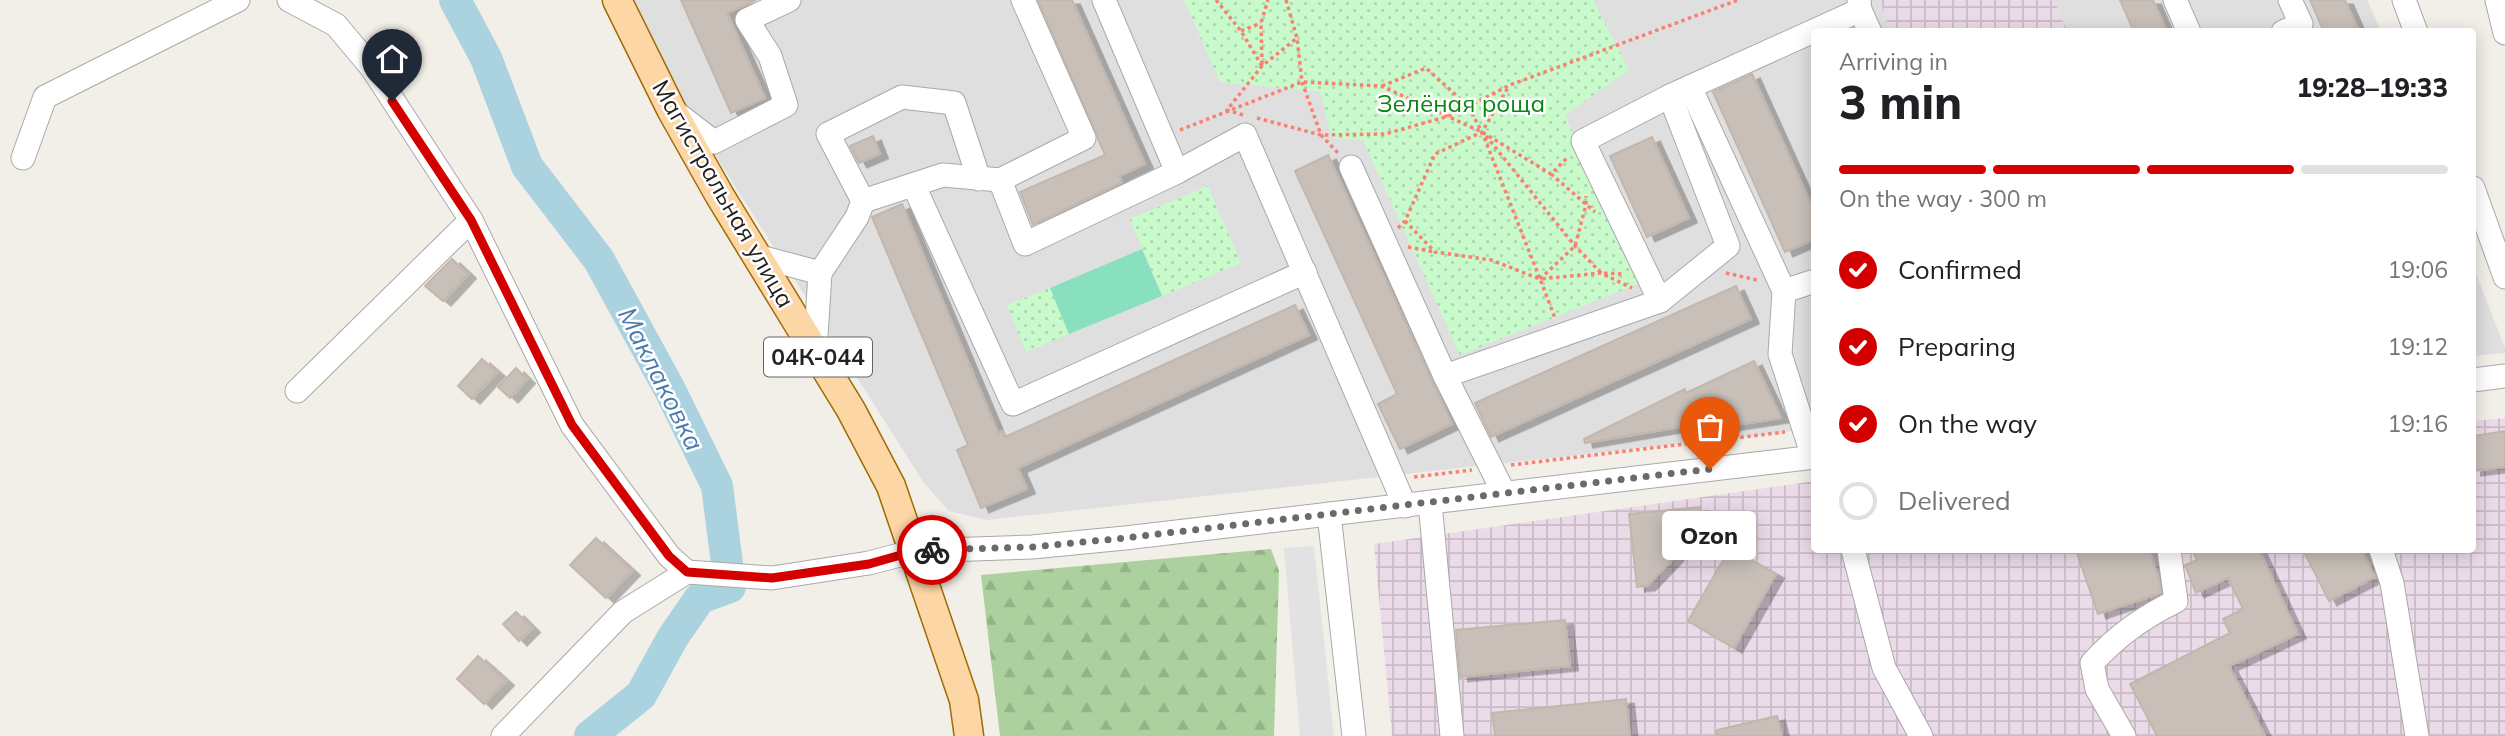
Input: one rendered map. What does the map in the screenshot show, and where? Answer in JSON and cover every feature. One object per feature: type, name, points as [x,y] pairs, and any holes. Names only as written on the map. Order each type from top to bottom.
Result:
[{"type":"main road","name":"Магистральная улица","points":[[617,0],[672,111],[720,196],[851,410],[891,486],[964,700],[969,736]]},
{"type":"street","points":[[23,158],[45,97],[239,0]]},
{"type":"street","points":[[289,0],[336,25],[372,68],[471,220],[572,425],[669,556],[687,572]]},
{"type":"street","points":[[714,142],[786,105],[769,56],[747,19],[789,0]]},
{"type":"street","points":[[863,201],[943,175],[989,179],[1084,138],[1023,0]]},
{"type":"street","points":[[1104,0],[1177,172]]},
{"type":"street","points":[[2175,0],[2187,28]]},
{"type":"street","points":[[2290,0],[2301,24],[2292,28]]},
{"type":"street","points":[[2404,0],[2414,28]]},
{"type":"street","points":[[2497,0],[2505,33]]},
{"type":"street","points":[[1811,28],[1859,5],[1868,28]]},
{"type":"street","points":[[1660,301],[1583,141],[1811,28]]},
{"type":"street","points":[[1445,376],[1660,301],[1728,246],[1680,91]]},
{"type":"street","points":[[1680,91],[1784,291],[1780,354],[1811,449]]},
{"type":"street","points":[[815,352],[820,273],[857,217],[863,201],[828,134],[902,97],[954,103],[989,179],[1025,244],[1177,172],[1245,135],[1405,506]]},
{"type":"street","points":[[672,111],[714,142],[720,196]]},
{"type":"street","points":[[1351,167],[1445,376],[1504,493]]},
{"type":"street","points":[[914,186],[1013,404],[1305,272]]},
{"type":"street","points":[[2476,196],[2505,277]]},
{"type":"street","points":[[297,391],[471,220]]},
{"type":"street","points":[[757,256],[820,273]]},
{"type":"street","points":[[1784,291],[1811,282]]},
{"type":"street","points":[[2476,380],[2505,376]]},
{"type":"street","points":[[503,736],[623,612],[687,572],[772,578],[869,564],[915,551],[1032,547],[1811,457]]},
{"type":"street","points":[[1430,503],[1451,736]]},
{"type":"street","points":[[1329,514],[1354,736]]},
{"type":"street","points":[[1854,553],[1884,668],[1920,736]]},
{"type":"street","points":[[2124,736],[2097,689],[2092,663],[2143,617],[2176,601],[2169,553]]},
{"type":"street","points":[[2382,553],[2392,583],[2417,736]]},
{"type":"path","points":[[1216,0],[1241,31],[1262,66]]},
{"type":"path","points":[[1262,66],[1262,23],[1268,0]]},
{"type":"path","points":[[1286,0],[1297,38],[1302,82],[1321,135],[1351,167]]},
{"type":"path","points":[[1227,110],[1321,135],[1385,134],[1448,116],[1510,85],[1738,0]]},
{"type":"path","points":[[1241,31],[1262,23]]},
{"type":"path","points":[[1227,110],[1262,66],[1297,38]]},
{"type":"path","points":[[1381,86],[1426,68],[1468,106],[1482,132],[1562,335]]},
{"type":"path","points":[[1162,137],[1302,82],[1381,86],[1482,132],[1551,174],[1583,141]]},
{"type":"path","points":[[1385,243],[1405,221],[1435,154],[1482,132],[1510,85]]},
{"type":"path","points":[[1482,132],[1575,246],[1601,273],[1660,301]]},
{"type":"path","points":[[1539,279],[1575,246],[1586,205],[1586,192]]},
{"type":"path","points":[[1405,221],[1435,252],[1491,260],[1539,279],[1601,273]]},
{"type":"path","points":[[1700,268],[1763,281]]},
{"type":"path","points":[[1394,480],[1804,430]]},
{"type":"shaded area","points":[[633,0],[2367,0],[2380,28],[1811,28],[1811,429],[987,520],[949,511],[924,483],[668,81]]},
{"type":"shaded area","points":[[1880,0],[2054,0],[2066,28],[1889,28]]},
{"type":"shaded area","points":[[2476,274],[2505,348],[2505,353],[2476,356]]},
{"type":"shaded area","points":[[2505,418],[2505,736],[1392,736],[1374,544],[1811,482],[1811,553],[2476,553],[2476,421]]},
{"type":"shaded area","points":[[1314,546],[1334,736],[1300,736],[1284,548]]},
{"type":"green space","name":"Зелёная роща","points":[[1184,0],[1593,0],[1629,70],[1565,115],[1638,284],[1460,355],[1363,140],[1332,138],[1320,92],[1220,82]]},
{"type":"green space","points":[[1208,186],[1241,263],[1162,296],[1130,219]]},
{"type":"green space","points":[[1142,249],[1162,296],[1069,334],[1050,288]]},
{"type":"green space","points":[[1050,288],[1069,334],[1026,352],[1007,305]]},
{"type":"green space","points":[[1271,549],[1279,571],[1274,736],[1000,736],[981,575]]},
{"type":"building","points":[[681,0],[756,0],[727,13],[765,98],[731,113]]},
{"type":"building","points":[[1038,0],[1072,0],[1145,164],[1119,176],[1122,182],[1033,225],[1020,192],[1105,155]]},
{"type":"building","points":[[2120,0],[2153,0],[2165,28],[2132,28]]},
{"type":"building","points":[[2310,0],[2345,0],[2357,27],[2322,28]]},
{"type":"building","points":[[1752,74],[1811,204],[1811,241],[1785,252],[1713,92]]},
{"type":"building","points":[[873,136],[880,154],[859,163],[850,146]]},
{"type":"building","points":[[1652,137],[1689,218],[1647,237],[1610,156]]},
{"type":"building","points":[[1328,155],[1452,424],[1400,449],[1378,404],[1397,394],[1295,171]]},
{"type":"building","points":[[902,204],[998,433],[1003,431],[1005,437],[1295,305],[1309,335],[1018,468],[1027,489],[981,508],[957,450],[968,445],[872,217]]},
{"type":"building","points":[[452,259],[468,274],[443,301],[425,286]]},
{"type":"building","points":[[1736,286],[1751,319],[1491,437],[1475,403]]},
{"type":"building","points":[[482,359],[497,372],[472,399],[458,386]]},
{"type":"building","points":[[1754,361],[1781,418],[1723,427],[1720,420],[1585,443],[1584,439],[1685,389],[1686,393]]},
{"type":"building","points":[[516,368],[527,379],[510,398],[498,387]]},
{"type":"building","points":[[2505,431],[2505,467],[2476,471],[2476,436]]},
{"type":"building","points":[[1700,507],[1701,516],[1675,557],[1647,586],[1637,587],[1629,514]]},
{"type":"building","points":[[596,538],[632,571],[606,598],[570,565]]},
{"type":"building","points":[[1730,548],[1776,574],[1734,648],[1688,621]]},
{"type":"building","points":[[2077,553],[2150,553],[2161,593],[2098,614]]},
{"type":"building","points":[[2194,553],[2260,553],[2298,634],[2229,666],[2265,736],[2157,736],[2130,684],[2230,633],[2223,619],[2243,609],[2228,578],[2196,593],[2185,565],[2197,560]]},
{"type":"building","points":[[2305,553],[2363,553],[2375,577],[2329,601]]},
{"type":"building","points":[[516,612],[532,628],[519,641],[503,624]]},
{"type":"building","points":[[1565,620],[1570,666],[1460,677],[1456,630]]},
{"type":"building","points":[[478,656],[506,681],[484,704],[457,679]]},
{"type":"building","points":[[1626,699],[1630,736],[1495,736],[1492,713]]},
{"type":"building","points":[[1777,716],[1782,736],[1717,736],[1717,730]]},
{"type":"waterway","name":"Маклаковка","points":[[455,0],[486,58],[527,166],[599,260],[670,390],[717,486],[730,587],[700,598],[673,637],[641,695],[590,736]]},
{"type":"way so far","points":[[932,550],[1032,547],[1125,538],[1710,469]]},
{"type":"place","name":"Ozon","points":[[1710,469]]},
{"type":"route","points":[[392,101],[471,220],[572,425],[669,556],[687,572],[772,578],[869,564],[915,551],[932,550]]}]
